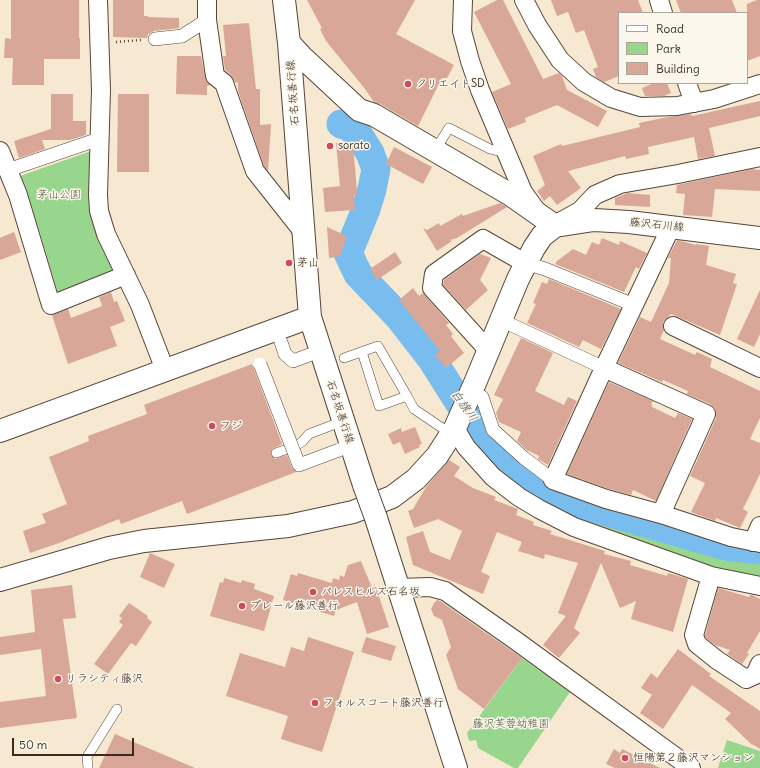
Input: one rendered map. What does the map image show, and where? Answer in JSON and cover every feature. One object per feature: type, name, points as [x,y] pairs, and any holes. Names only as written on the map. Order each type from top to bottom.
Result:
[{"type":"street","points":[[98,0],[101,90],[98,195],[99,211],[106,234],[140,305],[165,370]]},
{"type":"street","points":[[207,0],[207,20],[215,76],[224,83],[255,171],[304,233]]},
{"type":"street","name":"石名坂善行線","points":[[284,0],[289,43],[310,316],[456,768]]},
{"type":"street","points":[[463,0],[462,30],[470,61],[480,90],[523,192],[536,210],[551,224]]},
{"type":"street","points":[[524,0],[537,25],[560,60],[584,82],[611,98],[640,107],[677,106],[714,99],[760,84]]},
{"type":"street","points":[[659,0],[663,12]]},
{"type":"street","points":[[155,39],[182,36],[207,20]]},
{"type":"street","points":[[289,43],[359,110],[374,115],[510,195],[551,224]]},
{"type":"street","points":[[687,84],[694,103]]},
{"type":"street","points":[[8,170],[99,139]]},
{"type":"street","points":[[0,150],[32,237],[52,305],[126,275]]},
{"type":"street","points":[[0,580],[109,548],[144,541],[288,526],[353,512],[392,497],[416,479],[437,456],[474,400],[488,350],[518,279],[542,236],[551,224],[580,211],[595,195],[620,184],[760,157]]},
{"type":"street","name":"藤沢石川線","points":[[551,224],[594,220],[629,222],[760,238]]},
{"type":"street","points":[[553,480],[671,227]]},
{"type":"street","points":[[488,350],[432,288],[434,274],[483,239],[526,263],[545,268],[634,305]]},
{"type":"street","points":[[0,431],[310,316]]},
{"type":"street","points":[[501,320],[706,414],[661,514]]},
{"type":"street","points":[[673,326],[760,368]]},
{"type":"street","points":[[281,342],[286,354],[293,361],[309,356]]},
{"type":"street","points":[[260,364],[299,465],[339,450]]},
{"type":"street","points":[[474,400],[493,430],[524,458],[553,480],[606,499],[661,514],[731,537],[758,537]]},
{"type":"street","points":[[453,431],[493,477],[526,501],[574,527],[711,576],[760,586]]},
{"type":"street","points":[[711,576],[694,635],[697,644],[717,660],[746,679],[755,676],[760,664]]},
{"type":"street","points":[[398,588],[430,587],[445,591],[691,768]]},
{"type":"lane","points":[[439,144],[449,128],[490,149],[506,153]]},
{"type":"lane","points":[[344,358],[378,346],[414,409],[453,431]]},
{"type":"lane","points":[[362,352],[379,406],[407,396]]},
{"type":"lane","points":[[276,453],[302,442],[309,434],[343,421]]},
{"type":"lane","points":[[88,768],[88,757],[117,709]]},
{"type":"path","points":[[99,43],[155,39]]},
{"type":"green space","name":"茅山公園","points":[[91,151],[89,197],[90,212],[98,238],[114,271],[58,294],[40,233],[20,176]]},
{"type":"green space","points":[[471,427],[488,447],[511,469],[545,494],[586,511],[724,553],[760,558],[760,576],[714,567],[575,519],[525,491],[500,472],[469,439],[466,432]]},
{"type":"green space","name":"藤沢芙蓉幼稚園","points":[[522,658],[570,692],[518,768],[514,768],[478,748],[476,740],[469,741],[467,733]]},
{"type":"green space","points":[[727,740],[760,751],[760,768],[718,768]]},
{"type":"building","points":[[11,0],[79,0],[80,59],[44,59],[44,85],[12,85],[13,58],[4,58],[5,38],[11,39]]},
{"type":"building","points":[[113,0],[144,0],[144,16],[179,18],[179,28],[154,31],[148,34],[147,38],[113,37]]},
{"type":"building","points":[[307,0],[415,0],[396,34],[454,65],[447,78],[442,78],[418,126],[374,102],[326,41],[320,29],[322,28]]},
{"type":"building","points":[[497,0],[503,0],[543,79],[559,73],[562,76],[567,90],[607,111],[598,127],[557,105],[525,118],[526,122],[508,129],[492,92],[511,84],[474,12]]},
{"type":"building","points":[[551,0],[638,0],[643,12],[618,12],[618,76],[604,82],[596,77],[593,69],[598,67],[584,30],[576,33],[568,12],[557,16]]},
{"type":"building","points":[[676,0],[732,0],[737,12],[681,12]]},
{"type":"building","points":[[760,0],[760,56],[748,61],[748,12],[747,4]]},
{"type":"building","points":[[249,23],[256,89],[260,89],[260,125],[271,124],[268,171],[264,166],[238,91],[238,82],[235,83],[231,75],[225,70],[223,56],[226,56],[223,25]]},
{"type":"building","points":[[177,56],[201,56],[205,77],[210,85],[207,86],[207,95],[176,94]]},
{"type":"building","points":[[652,84],[667,84],[671,93],[664,96],[645,96],[642,88]]},
{"type":"building","points":[[51,94],[73,94],[73,121],[86,121],[86,135],[70,140],[42,140],[45,149],[19,158],[14,141],[51,129]]},
{"type":"building","points":[[118,94],[149,94],[149,172],[117,172]]},
{"type":"building","points":[[760,101],[760,116],[709,128],[715,156],[698,159],[694,137],[648,147],[649,154],[626,159],[625,156],[568,171],[581,188],[557,205],[550,196],[544,201],[537,191],[545,185],[533,156],[561,144],[562,146],[640,127],[639,123],[668,117],[691,114],[692,116]]},
{"type":"building","points":[[348,142],[349,146],[353,145],[357,195],[354,195],[355,210],[325,212],[323,188],[340,186],[336,143]]},
{"type":"building","points":[[394,147],[432,167],[423,184],[386,164]]},
{"type":"building","points":[[752,169],[760,170],[760,191],[715,189],[712,217],[683,215],[685,194],[676,193],[677,185]]},
{"type":"building","points":[[628,193],[650,195],[650,207],[615,205],[615,198]]},
{"type":"building","points":[[500,203],[507,207],[457,238],[450,240],[452,241],[437,251],[423,228],[427,230],[439,223],[440,226],[462,214],[463,216]]},
{"type":"building","points":[[327,227],[347,236],[340,256],[329,258]]},
{"type":"building","points":[[14,232],[21,252],[0,260],[0,238]]},
{"type":"building","points":[[602,238],[619,245],[620,241],[647,253],[639,269],[636,267],[624,292],[555,264],[573,249],[586,255],[592,242],[599,245]]},
{"type":"building","points":[[677,240],[696,245],[709,246],[706,265],[736,274],[733,283],[737,284],[720,335],[671,314],[663,322],[664,330],[660,339],[695,355],[697,352],[712,359],[710,367],[760,391],[760,418],[750,439],[760,443],[760,474],[743,509],[748,512],[740,528],[716,518],[715,521],[691,512],[705,483],[690,476],[716,418],[714,408],[710,404],[687,394],[688,391],[663,380],[662,382],[618,363],[640,317],[651,322],[669,283],[671,258],[668,258]]},
{"type":"building","points":[[395,252],[402,263],[377,280],[370,269]]},
{"type":"building","points":[[480,254],[491,258],[480,280],[488,290],[466,310],[443,285],[444,280]]},
{"type":"building","points":[[549,279],[621,309],[601,349],[583,340],[579,347],[527,323],[536,304],[533,303],[542,282],[547,284]]},
{"type":"building","points":[[413,288],[419,296],[423,293],[449,323],[446,325],[453,334],[451,336],[464,353],[446,368],[435,355],[440,351],[399,300]]},
{"type":"building","points":[[760,290],[760,334],[754,347],[737,339]]},
{"type":"building","points":[[111,292],[114,302],[117,301],[125,321],[110,327],[117,346],[68,364],[52,315],[68,309],[71,318],[102,306],[99,297]]},
{"type":"building","points":[[521,338],[553,353],[535,391],[564,405],[568,397],[577,401],[548,465],[538,459],[539,456],[527,450],[517,441],[521,432],[499,422],[496,413],[503,399],[494,395]]},
{"type":"building","points":[[252,364],[282,444],[272,449],[271,455],[275,459],[287,455],[292,468],[296,472],[187,514],[182,501],[121,524],[119,519],[30,553],[23,531],[46,523],[42,514],[67,504],[49,457],[89,441],[88,436],[147,414],[144,405]]},
{"type":"building","points":[[609,382],[653,401],[651,405],[652,407],[675,418],[678,413],[692,419],[656,501],[633,490],[631,495],[567,474]]},
{"type":"building","points":[[415,427],[422,444],[419,445],[420,447],[405,454],[400,442],[393,445],[388,434],[401,428],[402,432]]},
{"type":"building","points":[[449,460],[460,467],[454,476],[473,488],[496,497],[494,500],[518,509],[516,515],[534,522],[533,525],[552,531],[550,534],[605,551],[604,554],[631,561],[630,565],[667,576],[668,573],[688,579],[673,632],[631,619],[636,601],[620,608],[601,563],[574,628],[580,633],[559,658],[543,645],[566,616],[558,613],[578,563],[545,554],[544,559],[518,551],[522,542],[497,532],[481,572],[490,576],[483,594],[413,565],[406,537],[423,531],[430,552],[450,560],[462,531],[438,519],[414,528],[408,511],[413,509],[426,487]]},
{"type":"building","points":[[150,553],[175,564],[164,588],[140,577]]},
{"type":"building","points":[[361,561],[372,588],[376,587],[389,627],[367,634],[357,602],[336,610],[334,616],[283,600],[291,574],[297,576],[298,573],[332,583],[333,578],[339,580],[340,575],[344,577],[348,565]]},
{"type":"building","name":"プレール藤沢善行","points":[[224,578],[241,583],[242,580],[255,584],[254,589],[274,596],[264,631],[210,616],[220,582],[223,583]]},
{"type":"building","name":"リラシティ藤沢","points":[[72,585],[76,618],[63,619],[77,718],[0,728],[0,702],[46,696],[41,649],[0,655],[0,637],[35,632],[31,590]]},
{"type":"building","points":[[718,588],[749,597],[752,595],[760,599],[760,631],[747,653],[749,654],[742,664],[727,654],[730,650],[715,645],[706,638],[705,635]]},
{"type":"building","points":[[437,600],[522,658],[484,709],[458,689],[446,655],[451,647],[442,620],[434,616],[431,609]]},
{"type":"building","points":[[129,603],[148,616],[147,618],[152,622],[136,646],[131,643],[108,674],[94,664],[123,625],[119,622],[122,618],[119,616]]},
{"type":"building","name":"フォルスコート藤沢善行","points":[[308,637],[354,652],[322,752],[281,739],[288,716],[226,696],[240,653],[285,667],[291,647],[304,651]]},
{"type":"building","points":[[366,637],[396,646],[391,661],[361,652]]},
{"type":"building","points":[[678,649],[711,674],[709,676],[760,711],[760,749],[750,743],[725,719],[731,713],[692,685],[663,729],[640,713],[652,695],[641,688],[651,673],[657,678]]},
{"type":"building","points":[[115,734],[195,768],[99,768]]},
{"type":"building","name":"恒陽第２藤沢マンション","points":[[614,749],[620,753],[622,749],[660,768],[615,768],[606,764]]},
{"type":"waterway","name":"白旗川","points":[[341,124],[348,126],[358,134],[370,153],[376,169],[366,209],[348,253],[358,274],[400,318],[431,358],[464,410],[482,433],[514,465],[548,489],[587,506],[726,546],[760,550]]},
{"type":"place","name":"クリエイトSD","points":[[408,84]]},
{"type":"place","name":"sorato","points":[[330,146]]},
{"type":"place","name":"茅山","points":[[289,263]]},
{"type":"place","name":"フジ","points":[[212,426]]},
{"type":"place","name":"パレスヒルズ石名坂","points":[[313,592]]},
{"type":"place","name":"プレール藤沢善行","points":[[242,606]]},
{"type":"place","name":"リラシティ藤沢","points":[[58,679]]},
{"type":"place","name":"フォルスコート藤沢善行","points":[[315,703]]},
{"type":"place","name":"恒陽第２藤沢マンション","points":[[625,758]]}]
